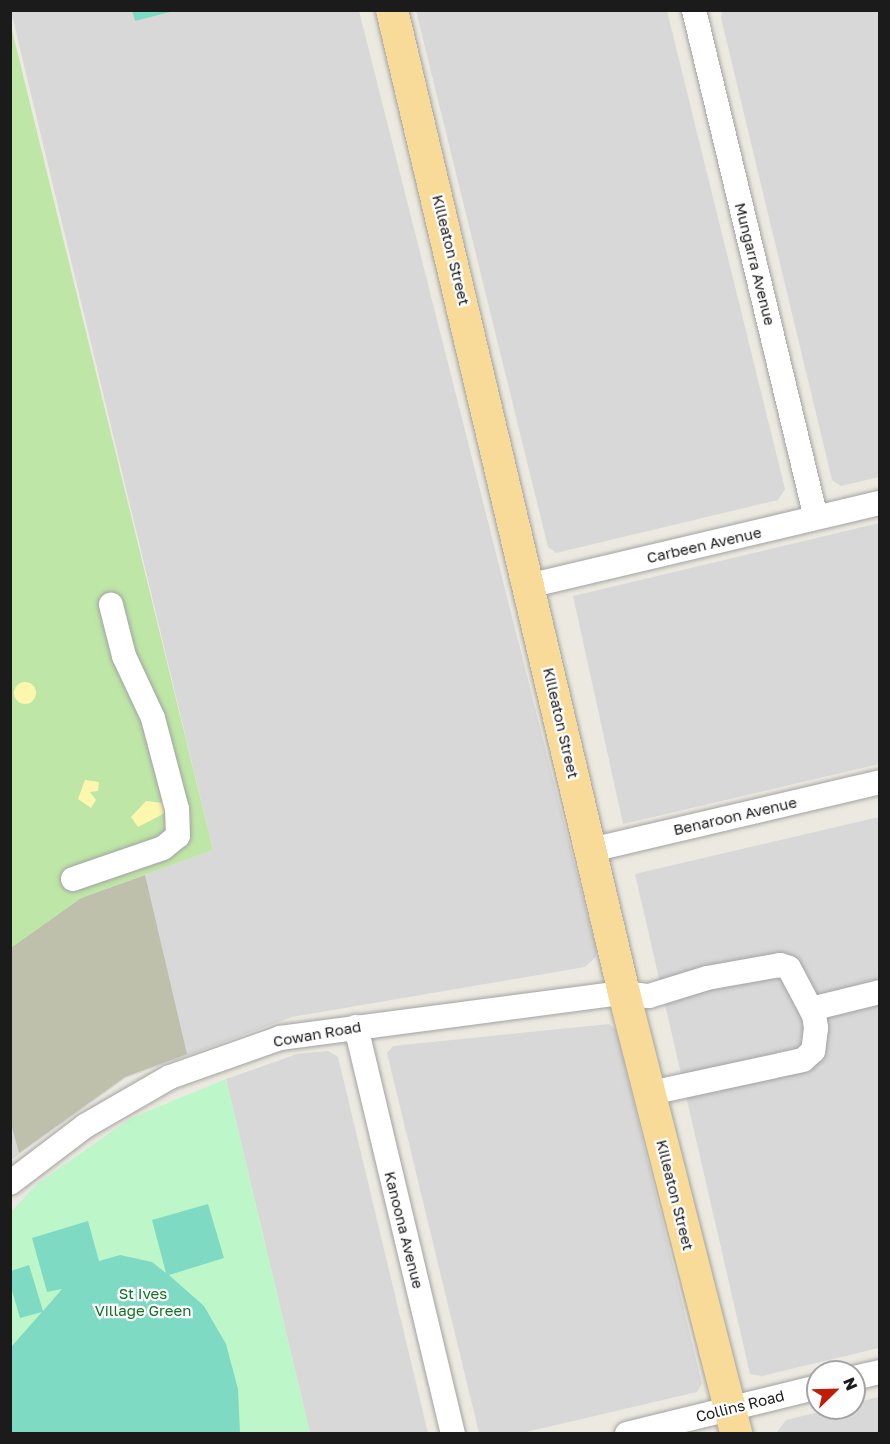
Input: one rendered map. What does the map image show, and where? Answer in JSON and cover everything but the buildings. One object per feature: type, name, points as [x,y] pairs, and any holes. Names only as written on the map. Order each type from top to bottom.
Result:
[{"type":"main road","name":"Killeaton Street","points":[[392,10],[624,993],[733,1421]]},
{"type":"street","name":"Mungarra Avenue","points":[[694,10],[816,518]]},
{"type":"street","name":"Carbeen Avenue","points":[[528,586],[879,503]]},
{"type":"street","points":[[73,879],[163,848],[178,836],[177,809],[153,718],[124,656],[111,604]]},
{"type":"street","name":"Benaroon Avenue","points":[[591,850],[879,782]]},
{"type":"street","points":[[579,999],[598,983],[615,954]]},
{"type":"street","name":"Cowan Road","points":[[10,1183],[85,1126],[170,1077],[280,1038],[624,993],[649,996],[707,978],[785,966],[795,976],[811,1009]]},
{"type":"street","points":[[650,1093],[803,1060],[813,1051],[815,1039],[811,1009],[879,992]]},
{"type":"street","name":"Kanoona Avenue","points":[[356,1027],[453,1434]]},
{"type":"street","name":"Collins Road","points":[[627,1434],[733,1421],[806,1392]]},
{"type":"shaded area","points":[[11,11],[359,11],[596,949],[596,957],[585,967],[292,1017],[126,1078],[11,1160],[10,948],[81,898],[213,850]]},
{"type":"shaded area","points":[[416,11],[667,11],[785,489],[778,500],[556,553],[548,547]]},
{"type":"shaded area","points":[[722,11],[879,11],[879,477],[841,486],[832,480],[721,18]]},
{"type":"shaded area","points":[[879,523],[879,764],[623,824],[573,596]]},
{"type":"shaded area","points":[[879,817],[879,1348],[829,1360],[806,1360],[806,1365],[762,1376],[750,1374],[635,874]]},
{"type":"shaded area","points":[[145,875],[187,1054],[125,1077],[19,1153],[10,1120],[10,948],[81,898]]},
{"type":"shaded area","points":[[609,1024],[616,1030],[702,1384],[697,1392],[522,1433],[479,1433],[387,1053],[393,1046]]},
{"type":"shaded area","points":[[328,1051],[338,1057],[428,1433],[310,1433],[226,1079],[297,1054]]},
{"type":"shaded area","points":[[879,1397],[879,1433],[776,1433],[786,1420],[806,1415],[806,1420],[866,1420],[866,1400]]},
{"type":"green space","points":[[132,10],[174,10],[174,11],[135,21]]},
{"type":"green space","points":[[10,22],[213,850],[81,898],[11,948]]},
{"type":"green space","name":"St Ives Village Green","points":[[226,1079],[310,1433],[11,1433],[10,1213],[38,1183],[131,1118]]},
{"type":"green space","points":[[208,1204],[224,1258],[169,1275],[204,1306],[226,1344],[238,1389],[240,1433],[11,1433],[11,1347],[42,1312],[20,1318],[11,1287],[11,1271],[29,1265],[43,1311],[62,1289],[47,1292],[32,1238],[88,1221],[99,1261],[120,1255],[152,1262],[166,1273],[152,1220]]},
{"type":"sand","points":[[25,682],[33,685],[36,693],[33,701],[25,704],[17,701],[14,693],[17,685]]},
{"type":"sand","points":[[85,780],[99,782],[98,791],[90,792],[96,800],[91,808],[78,799]]},
{"type":"sand","points":[[146,801],[163,803],[165,813],[138,827],[131,817]]}]
